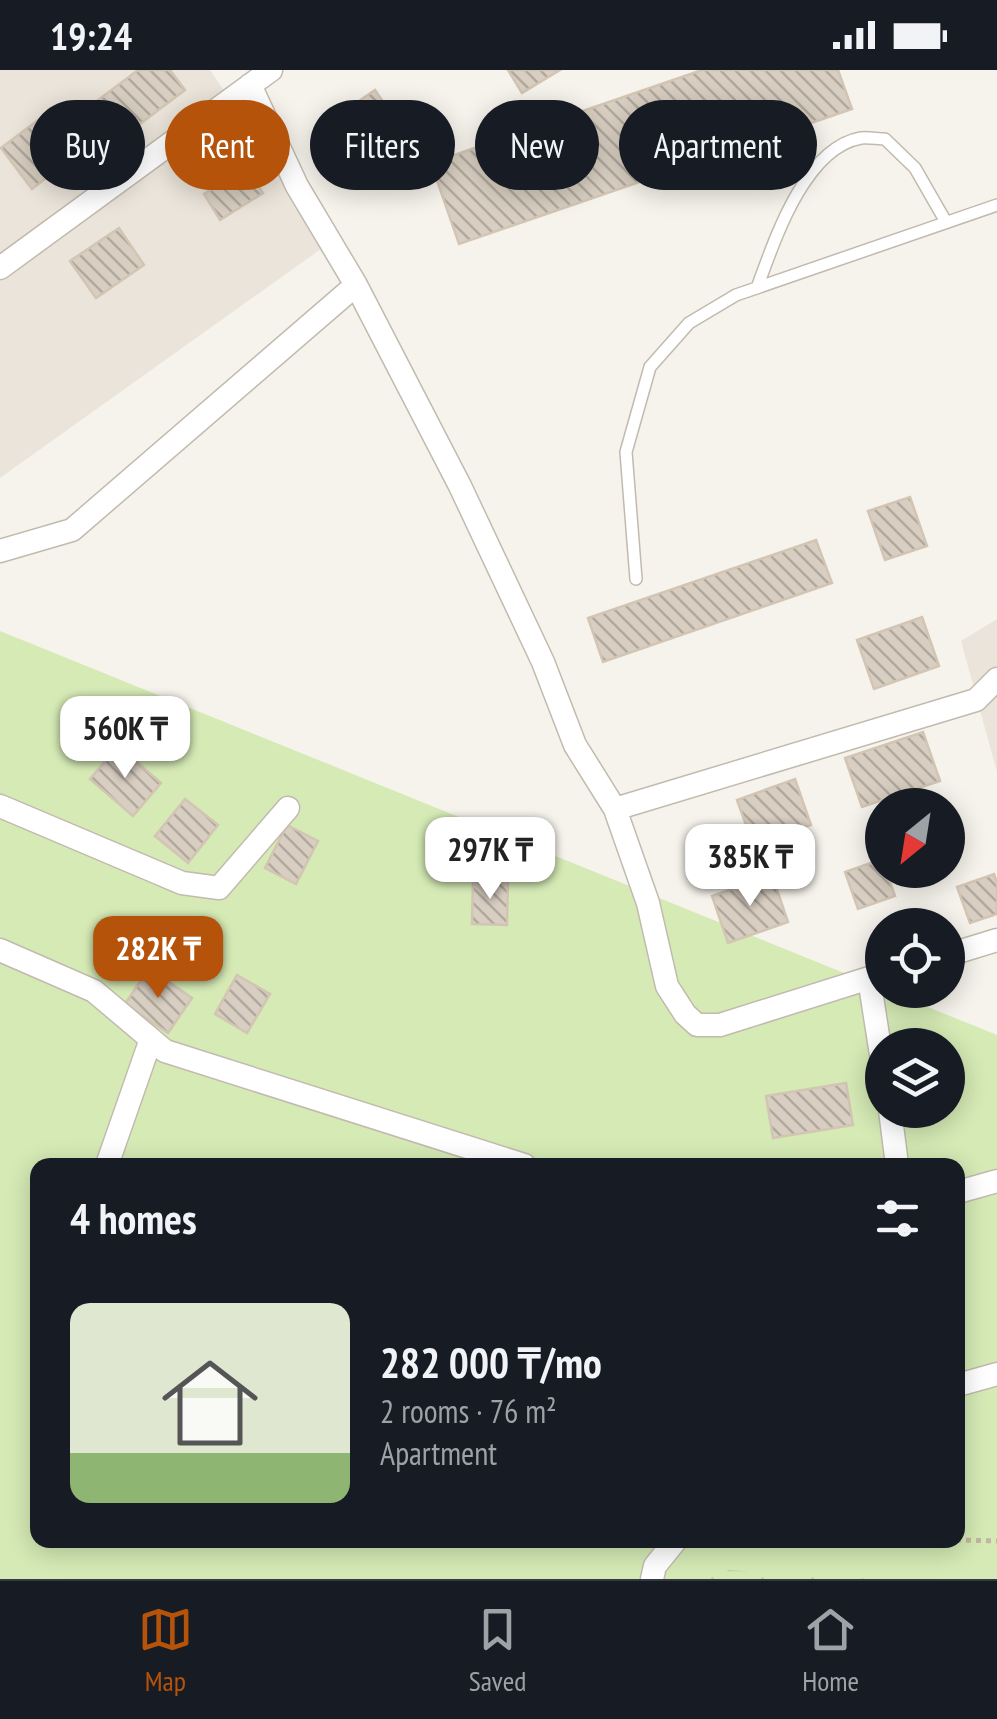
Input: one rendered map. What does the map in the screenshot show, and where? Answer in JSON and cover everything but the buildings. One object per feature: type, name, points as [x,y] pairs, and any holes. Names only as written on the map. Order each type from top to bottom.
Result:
[{"type":"street","points":[[0,268],[271,70]]},
{"type":"street","points":[[250,85],[297,186],[356,285],[460,486],[543,662],[575,745],[615,809],[648,902],[667,986],[685,1014],[698,1025],[720,1025],[865,980]]},
{"type":"street","points":[[0,551],[72,530],[356,285]]},
{"type":"street","points":[[615,809],[976,700],[997,679]]},
{"type":"street","points":[[0,806],[182,884],[220,888],[288,808]]},
{"type":"street","points":[[965,950],[997,940]]},
{"type":"street","points":[[0,950],[94,991],[165,1051],[502,1158]]},
{"type":"street","points":[[109,1158],[151,1039]]},
{"type":"street","points":[[892,1128],[896,1158]]},
{"type":"street","points":[[965,1190],[997,1181]]},
{"type":"street","points":[[965,1383],[997,1374]]},
{"type":"street","points":[[652,1579],[654,1566],[669,1548]]},
{"type":"lane","points":[[757,288],[788,205],[826,157],[860,138],[885,139],[915,168],[946,222]]},
{"type":"lane","points":[[636,579],[626,452],[650,366],[689,323],[736,295],[997,204]]},
{"type":"path","points":[[965,1540],[997,1541]]},
{"type":"shaded area","points":[[0,70],[210,70],[230,100],[165,100],[165,190],[290,188],[328,244],[0,478]]},
{"type":"shaded area","points":[[997,619],[997,772],[961,641]]},
{"type":"green space","points":[[0,631],[865,982],[865,1008],[930,1008],[997,1035],[997,1579],[0,1579]]},
{"type":"green space","points":[[709,1569],[872,1579],[691,1579]]}]
